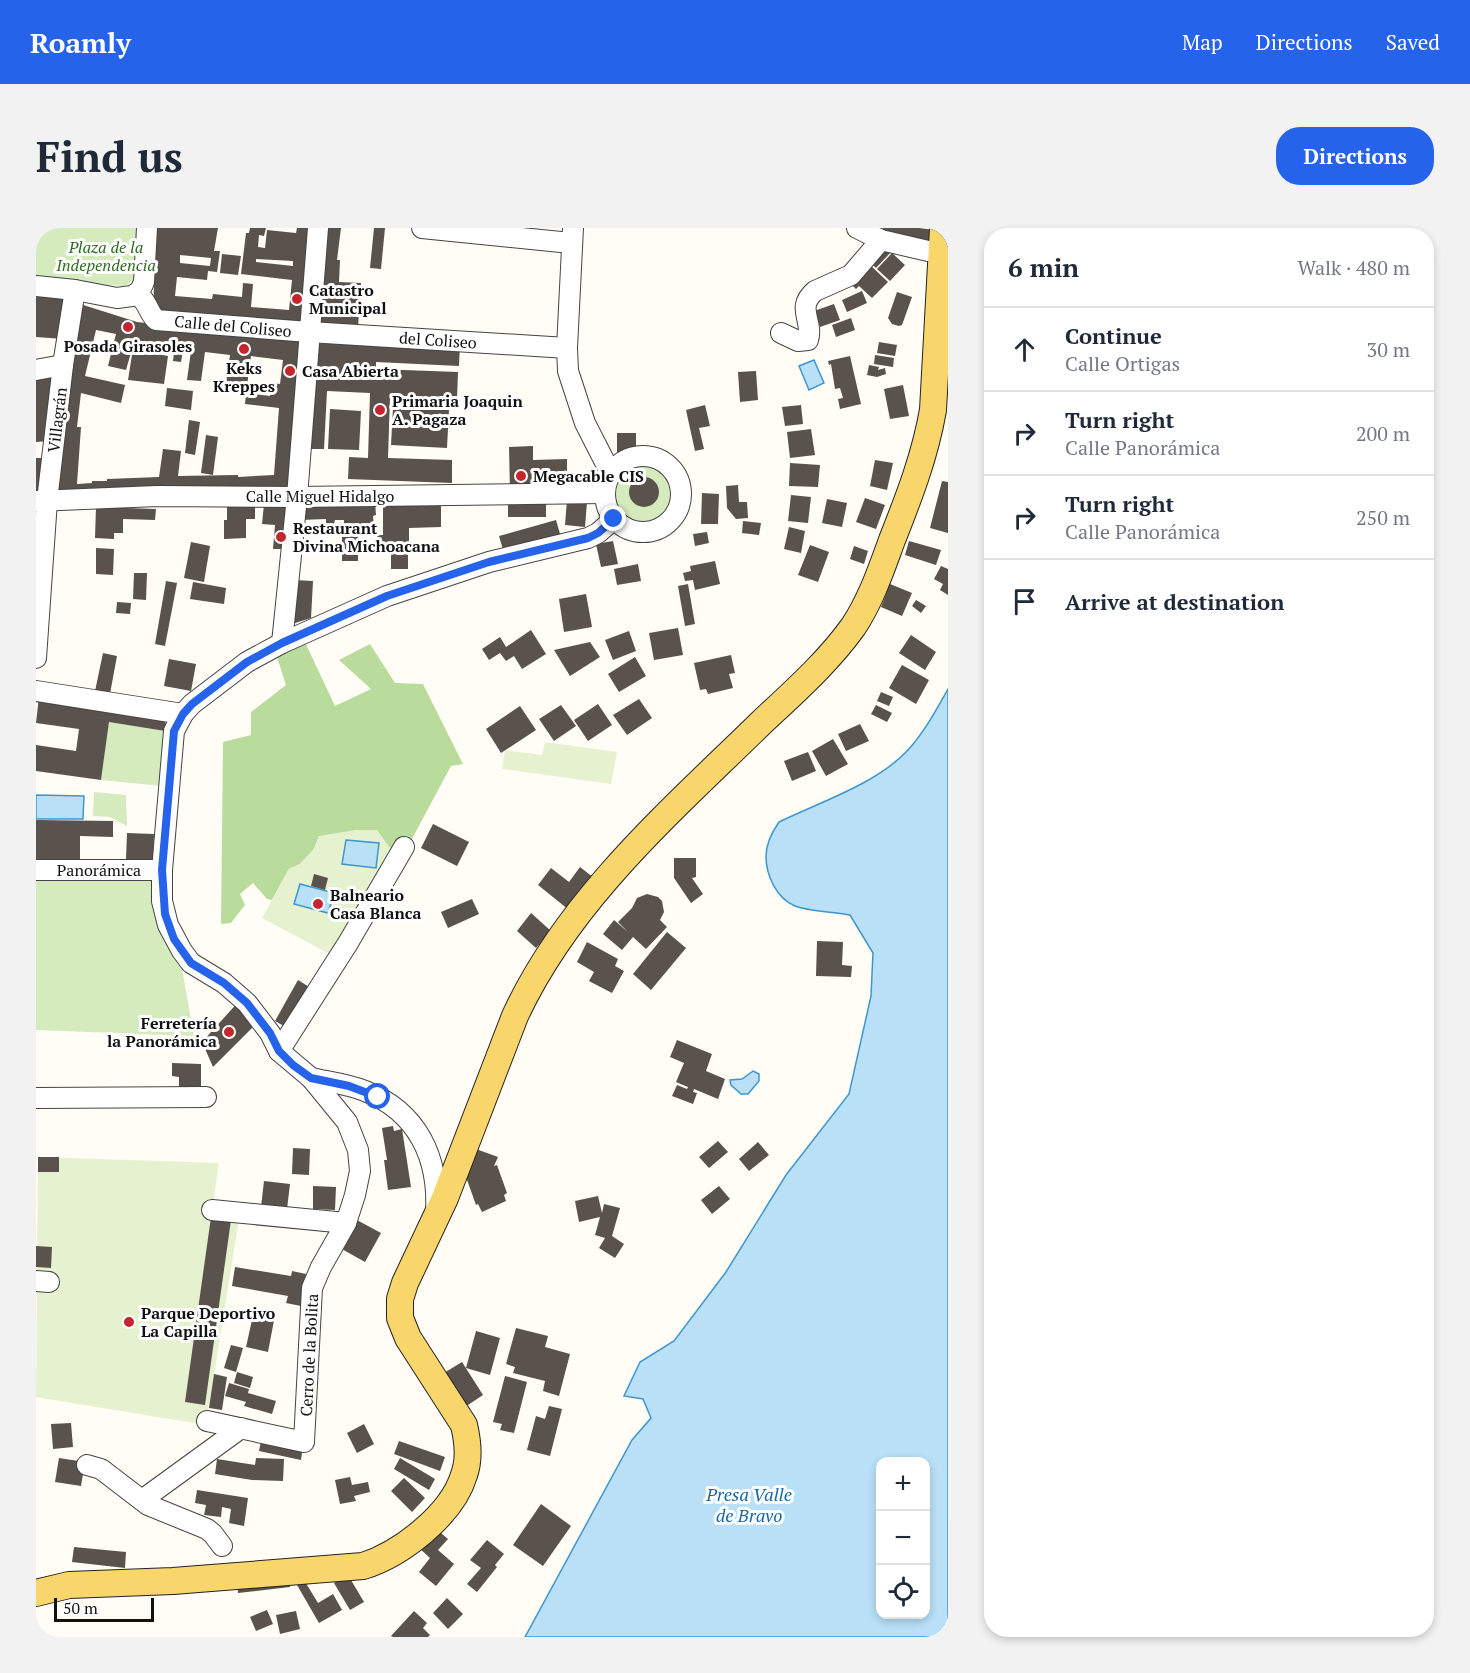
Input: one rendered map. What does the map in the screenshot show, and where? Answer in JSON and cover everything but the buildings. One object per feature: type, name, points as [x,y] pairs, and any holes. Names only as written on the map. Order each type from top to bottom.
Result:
[{"type":"main road","points":[[36,1593],[69,1585],[173,1581],[351,1568],[385,1558],[426,1528],[456,1494],[465,1474],[468,1450],[464,1425],[408,1338],[400,1318],[402,1290],[435,1223],[528,987],[586,903],[630,852],[798,690],[853,626],[871,596],[915,482],[933,410],[943,228]]},
{"type":"street","points":[[36,286],[127,296],[144,282],[147,228]]},
{"type":"street","points":[[282,643],[297,497],[318,228]]},
{"type":"street","points":[[422,228],[572,235],[567,348],[570,379],[578,406],[611,474]]},
{"type":"street","points":[[857,228],[881,240],[941,254]]},
{"type":"street","points":[[781,333],[798,341],[808,340],[805,308],[810,295],[851,275],[881,240]]},
{"type":"street","name":"Villagrán","points":[[36,658],[42,501],[75,290]]},
{"type":"street","name":"Calle del Coliseo","points":[[127,296],[146,301],[150,314],[156,320],[309,332]]},
{"type":"street","name":"del Coliseo","points":[[309,332],[567,348]]},
{"type":"street","points":[[36,370],[63,365]]},
{"type":"street","points":[[654,457],[663,462],[678,478],[681,489],[681,500],[672,520],[664,527],[643,533],[622,527],[607,507],[605,493],[611,474],[629,458],[654,457]]},
{"type":"street","name":"Calle Miguel Hidalgo","points":[[42,501],[157,496],[297,497],[605,493]]},
{"type":"street","points":[[36,691],[183,714],[247,662],[282,643],[387,596],[489,562],[588,538],[598,533],[614,519]]},
{"type":"street","name":"Cerro de la Bolita","points":[[183,714],[174,731],[162,870],[165,914],[174,939],[191,963],[224,983],[247,1003],[270,1033],[279,1051],[311,1078],[347,1122],[358,1150],[360,1172],[359,1184],[346,1223],[312,1288],[304,1442],[242,1428]]},
{"type":"street","points":[[279,1051],[348,943],[404,847]]},
{"type":"street","name":"Panorámica","points":[[36,870],[162,870]]},
{"type":"street","points":[[311,1078],[349,1086],[378,1097],[412,1124],[427,1148],[433,1168],[436,1199],[435,1223]]},
{"type":"street","points":[[36,1098],[206,1097]]},
{"type":"street","points":[[212,1210],[346,1223]]},
{"type":"street","points":[[207,1421],[242,1428]]},
{"type":"street","points":[[142,1500],[242,1428]]},
{"type":"street","points":[[87,1465],[101,1469],[142,1500],[172,1517],[207,1529],[222,1546]]},
{"type":"green space","name":"Plaza de la Independencia","points":[[36,228],[137,228],[134,279],[123,286],[36,280]]},
{"type":"green space","points":[[643,462],[664,471],[673,492],[664,513],[643,522],[622,513],[613,492],[622,471]]},
{"type":"green space","points":[[303,638],[335,706],[371,689],[339,660],[370,644],[395,683],[423,684],[463,764],[451,766],[400,861],[319,836],[314,849],[300,864],[289,869],[272,900],[267,899],[253,883],[240,894],[245,905],[231,923],[221,924],[223,742],[251,735],[251,712],[286,685],[275,651]]},
{"type":"green space","points":[[109,722],[165,731],[162,786],[101,780]]},
{"type":"green space","points":[[545,742],[617,752],[611,784],[502,769],[505,750],[542,755]]},
{"type":"green space","points":[[94,792],[126,795],[127,826],[110,817],[93,816]]},
{"type":"green space","name":"Balneario Casa Blanca","points":[[355,830],[377,830],[396,856],[335,957],[262,918],[289,869],[300,864],[314,849],[319,836]]},
{"type":"green space","points":[[36,876],[154,876],[180,958],[194,1036],[36,1030]]},
{"type":"green space","name":"Parque Deportivo La Capilla","points":[[38,1157],[219,1163],[212,1210],[239,1219],[206,1425],[36,1397]]},
{"type":"water","points":[[814,360],[824,383],[809,390],[799,366]]},
{"type":"water","name":"Presa Valle de Bravo","points":[[948,689],[948,1637],[525,1637],[632,1440],[651,1418],[643,1399],[624,1396],[640,1362],[674,1341],[726,1272],[786,1175],[849,1094],[871,996],[873,953],[850,915],[800,908],[788,902],[777,892],[766,863],[770,838],[779,822],[864,783],[894,763],[919,737]]},
{"type":"water","points":[[36,795],[84,796],[83,819],[36,819]]},
{"type":"water","points":[[346,840],[379,843],[376,868],[342,864]]},
{"type":"water","points":[[300,884],[334,893],[328,913],[294,904]]},
{"type":"water","points":[[753,1071],[759,1074],[759,1081],[748,1094],[741,1094],[731,1085],[730,1080],[742,1079]]},
{"type":"place","name":"Catastro Municipal","points":[[297,299]]},
{"type":"place","name":"Posada Girasoles","points":[[128,327]]},
{"type":"place","name":"Keks Kreppes","points":[[244,349]]},
{"type":"place","name":"Casa Abierta","points":[[290,371]]},
{"type":"place","name":"Primaria Joaquin A. Pagaza","points":[[380,410]]},
{"type":"place","name":"Megacable CIS","points":[[521,476]]},
{"type":"place","name":"Restaurant Divina Michoacana","points":[[281,537]]},
{"type":"place","name":"Balneario Casa Blanca","points":[[318,904]]},
{"type":"place","name":"Ferretería la Panorámica","points":[[229,1032]]},
{"type":"place","name":"Parque Deportivo La Capilla","points":[[129,1322]]},
{"type":"route","points":[[378,1097],[364,1090],[311,1078],[293,1065],[279,1051],[270,1033],[247,1003],[224,983],[191,963],[174,939],[162,901],[162,870],[174,731],[183,714],[192,704],[247,662],[282,643],[387,596],[489,562],[588,538],[607,527],[614,519]]}]
